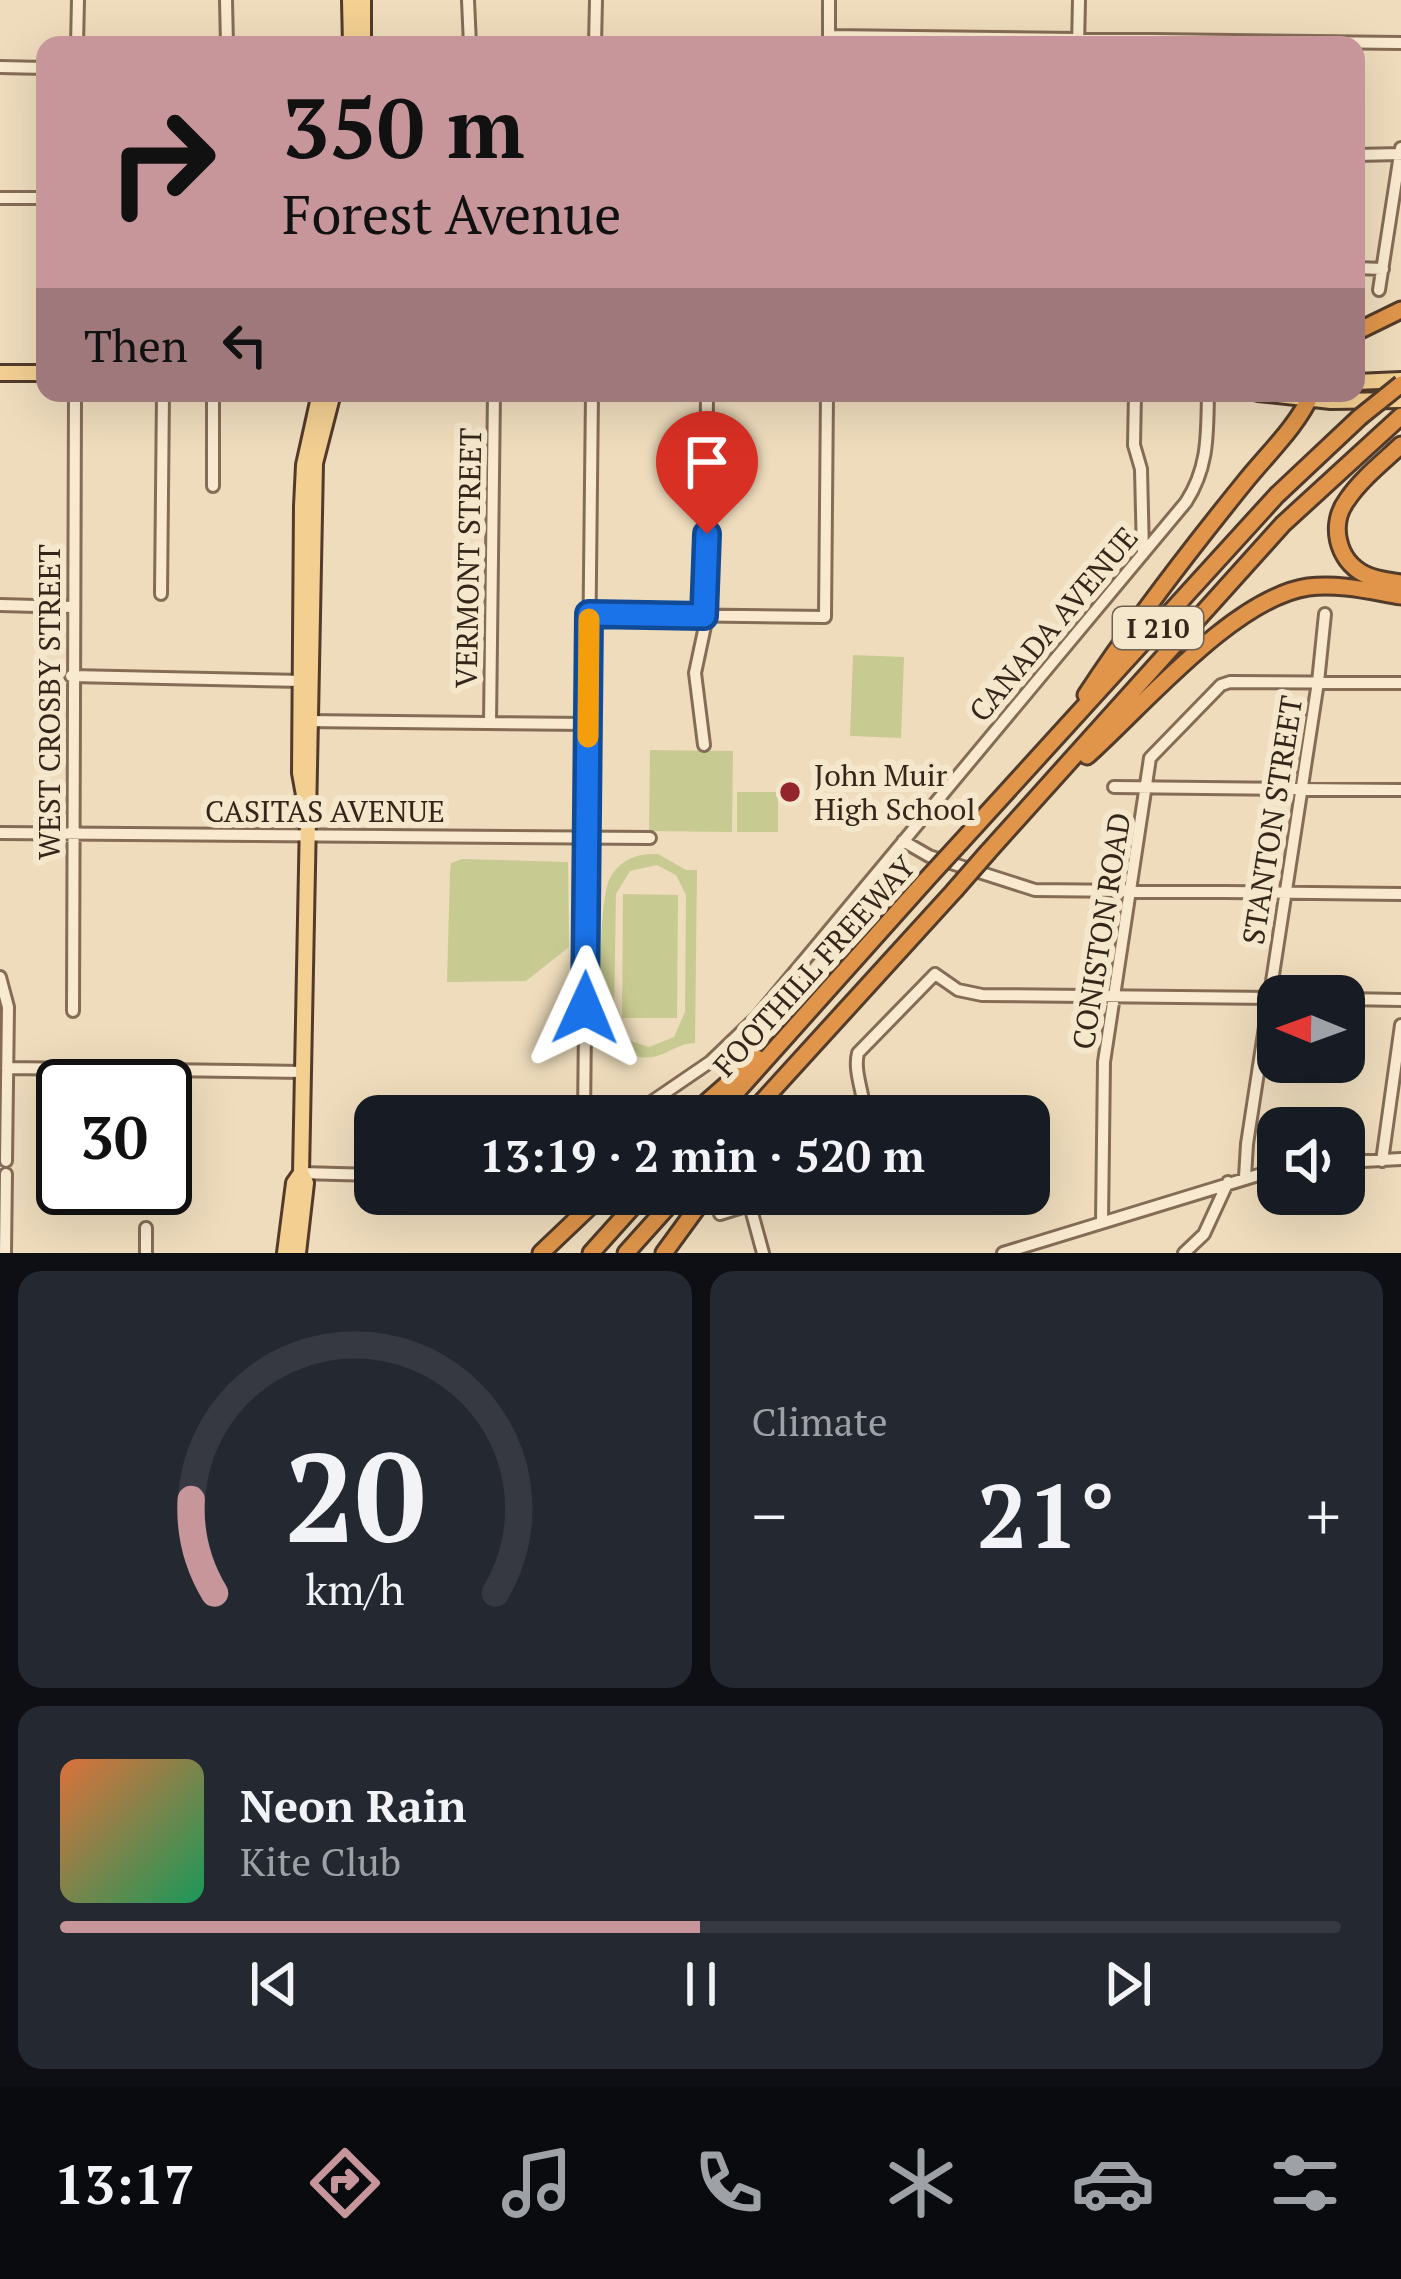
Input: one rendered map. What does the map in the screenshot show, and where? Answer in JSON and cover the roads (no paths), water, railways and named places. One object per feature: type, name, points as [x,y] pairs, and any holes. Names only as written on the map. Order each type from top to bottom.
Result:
[{"type":"highway","points":[[1365,328],[1401,310]]},
{"type":"highway","name":"FOOTHILL FREEWAY","points":[[734,1095],[1277,495],[1401,382]]},
{"type":"highway","points":[[1058,737],[1131,628],[1293,426],[1307,402]]},
{"type":"highway","name":"FOOTHILL FREEWAY","points":[[768,1095],[1283,524],[1399,418]]},
{"type":"highway","points":[[1401,445],[1347,499],[1337,529],[1342,550],[1357,570],[1401,583]]},
{"type":"highway","points":[[1039,797],[1212,641],[1264,601],[1321,586],[1401,596]]},
{"type":"highway","points":[[715,1095],[805,1017]]},
{"type":"highway","points":[[777,1095],[811,1047]]},
{"type":"highway","points":[[542,1253],[581,1215]]},
{"type":"highway","points":[[591,1253],[625,1215]]},
{"type":"highway","points":[[626,1253],[660,1215]]},
{"type":"highway","points":[[664,1253],[691,1215]]},
{"type":"main road","points":[[350,0],[351,36]]},
{"type":"main road","points":[[363,0],[363,36]]},
{"type":"main road","points":[[0,373],[36,373]]},
{"type":"main road","points":[[1365,382],[1401,382]]},
{"type":"main road","points":[[1365,401],[1401,400]]},
{"type":"main road","points":[[307,680],[304,465],[318,402]]},
{"type":"main road","points":[[298,1253],[306,1183],[301,1173],[307,680],[316,463],[331,402]]},
{"type":"main road","points":[[285,1253],[294,1183],[301,1173]]},
{"type":"street","points":[[77,36],[78,0]]},
{"type":"street","points":[[226,0],[226,36]]},
{"type":"street","points":[[468,0],[470,36]]},
{"type":"street","points":[[596,0],[596,36]]},
{"type":"street","points":[[829,36],[830,0]]},
{"type":"street","points":[[1078,36],[1079,0]]},
{"type":"street","points":[[1365,43],[1401,43]]},
{"type":"street","points":[[0,67],[36,68]]},
{"type":"street","points":[[1365,154],[1401,152],[1379,290]]},
{"type":"street","points":[[0,198],[36,198]]},
{"type":"street","points":[[1365,268],[1382,268]]},
{"type":"street","name":"WEST CROSBY STREET","points":[[73,1011],[75,402]]},
{"type":"street","points":[[161,594],[163,402]]},
{"type":"street","points":[[213,402],[213,486]]},
{"type":"street","name":"VERMONT STREET","points":[[490,723],[494,402]]},
{"type":"street","points":[[584,1095],[592,402]]},
{"type":"street","points":[[704,746],[695,673],[704,616],[707,402]]},
{"type":"street","points":[[589,614],[825,617],[827,402]]},
{"type":"street","points":[[1135,402],[1143,554]]},
{"type":"street","name":"CANADA AVENUE","points":[[663,1095],[732,1043],[1143,554],[1197,485],[1207,453],[1208,402]]},
{"type":"street","points":[[0,605],[74,607]]},
{"type":"street","name":"STANTON STREET","points":[[1275,975],[1325,614]]},
{"type":"street","points":[[71,676],[307,680]]},
{"type":"street","points":[[1318,682],[1401,683]]},
{"type":"street","name":"CONISTON ROAD","points":[[1102,1222],[1104,1062],[1154,752],[1221,685],[1318,682]]},
{"type":"street","points":[[306,721],[588,724]]},
{"type":"street","points":[[1114,787],[1401,790]]},
{"type":"street","name":"CASITAS AVENUE","points":[[0,833],[650,838]]},
{"type":"street","points":[[903,842],[928,856],[1035,890],[1401,894]]},
{"type":"street","points":[[864,1095],[858,1054],[935,974],[958,990],[982,995],[1257,998]]},
{"type":"street","points":[[0,977],[8,1068],[3,1104],[5,1253]]},
{"type":"street","points":[[1365,999],[1401,1000]]},
{"type":"street","points":[[1382,1161],[1401,1025]]},
{"type":"street","points":[[8,1068],[303,1072]]},
{"type":"street","name":"STANTON STREET","points":[[1245,1177],[1260,1083]]},
{"type":"street","points":[[1365,1161],[1401,1159]]},
{"type":"street","points":[[301,1173],[354,1174]]},
{"type":"street","points":[[1003,1253],[1257,1174]]},
{"type":"street","points":[[1184,1253],[1204,1234],[1228,1182]]},
{"type":"street","points":[[753,1215],[764,1253]]},
{"type":"street","points":[[146,1228],[146,1253]]},
{"type":"place","name":"John Muir High School","points":[[790,792]]}]
